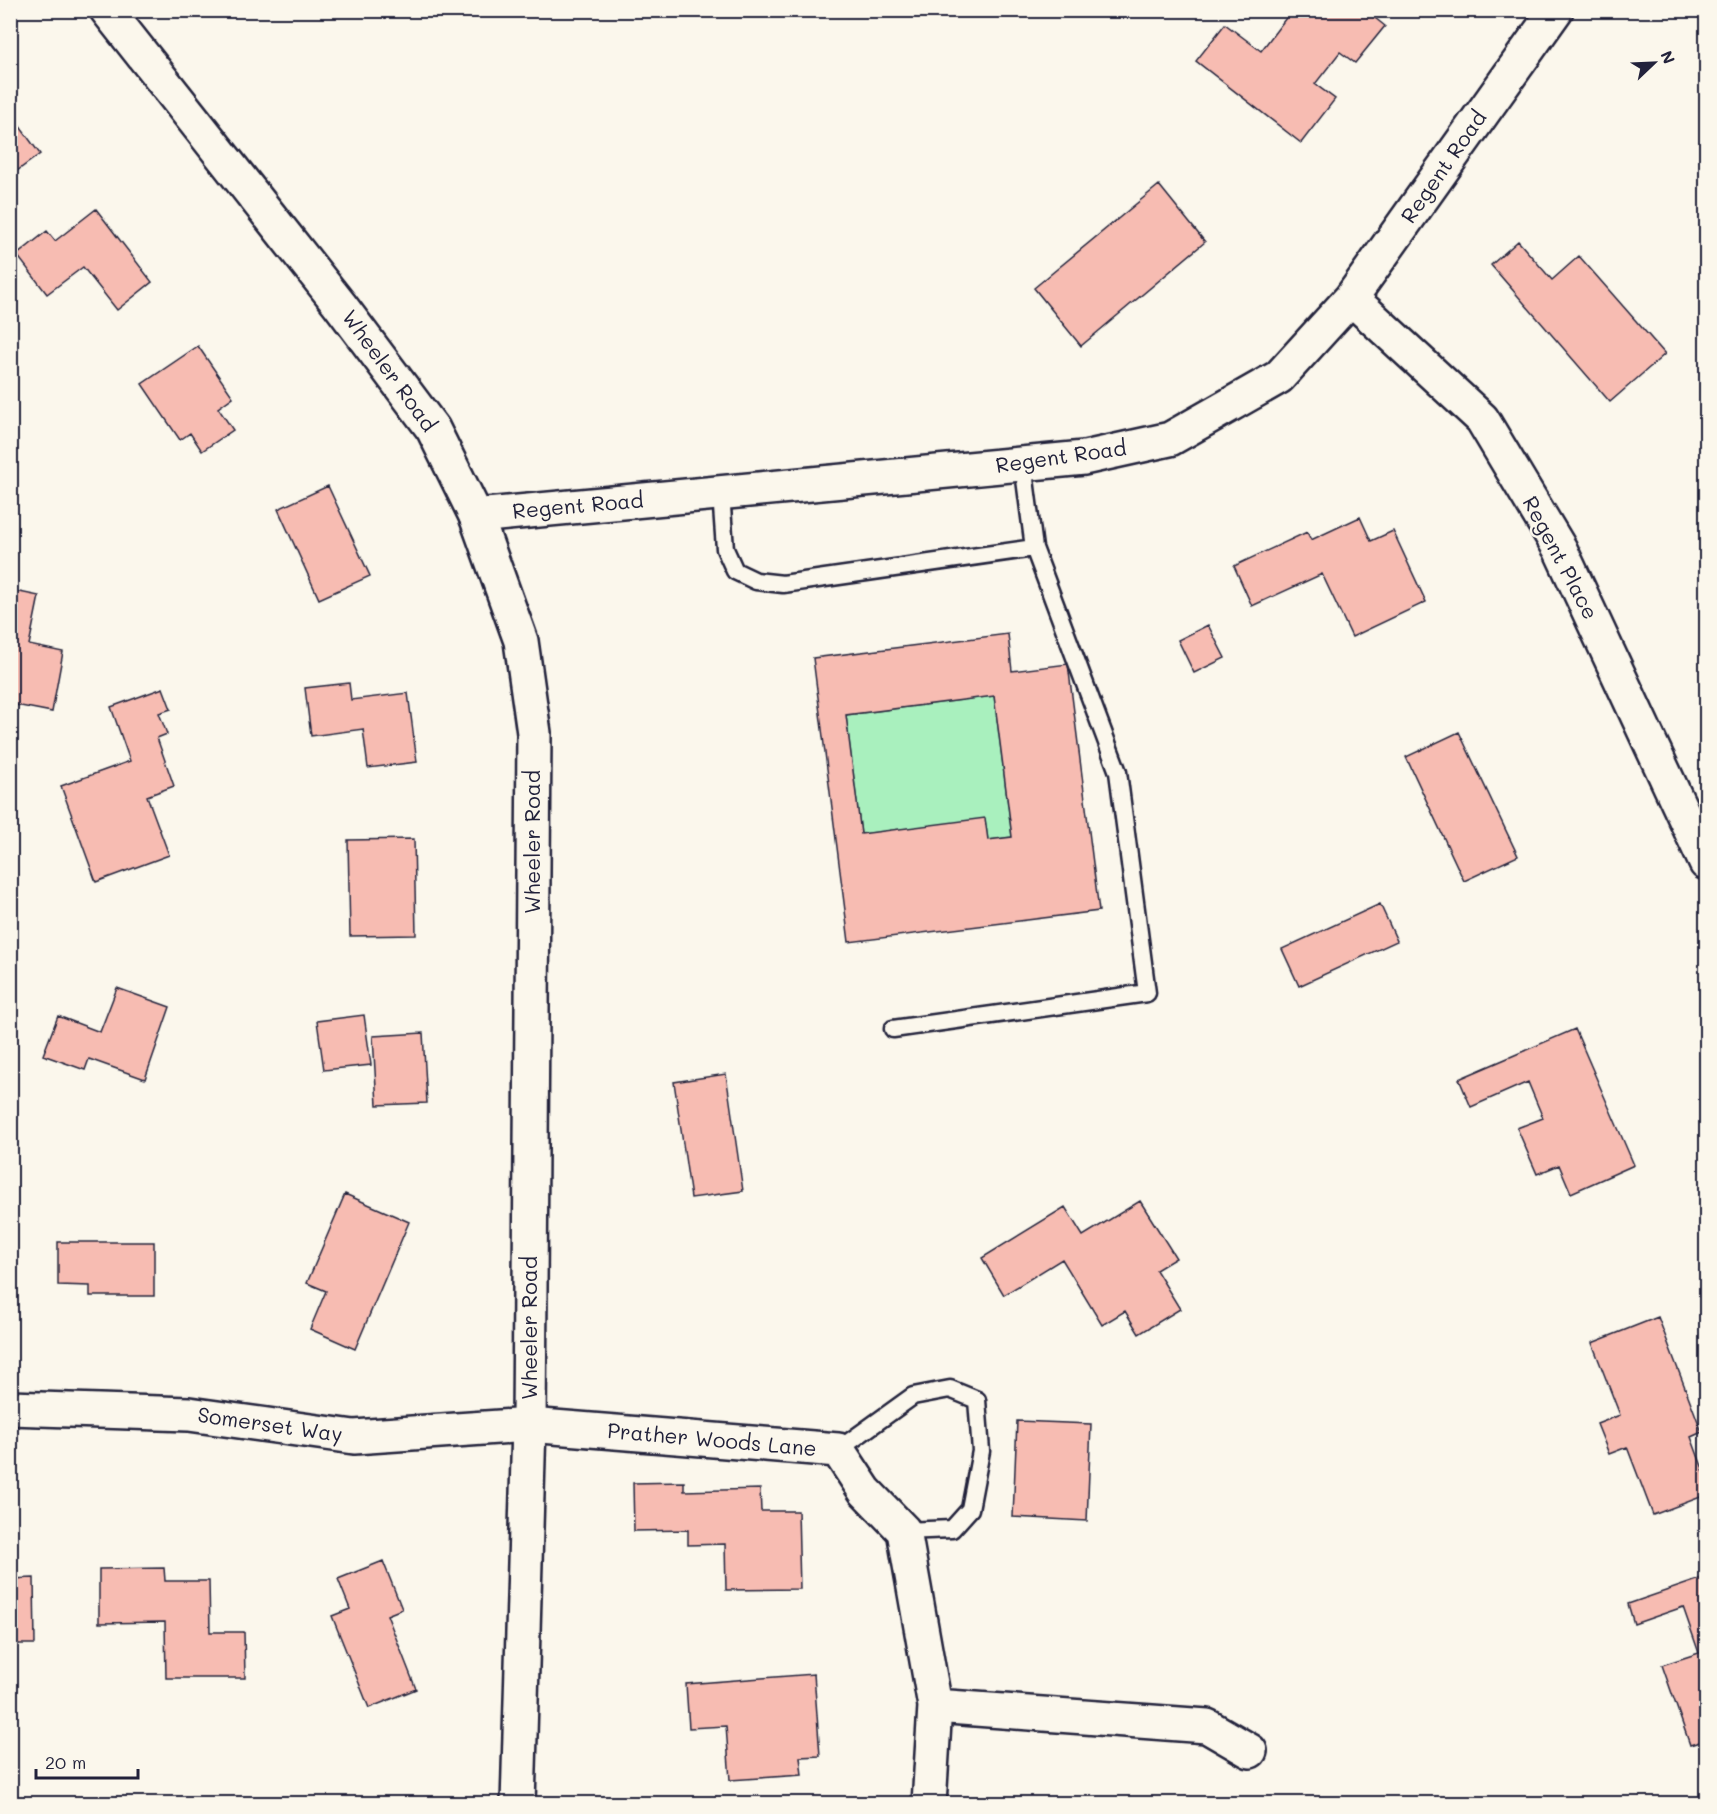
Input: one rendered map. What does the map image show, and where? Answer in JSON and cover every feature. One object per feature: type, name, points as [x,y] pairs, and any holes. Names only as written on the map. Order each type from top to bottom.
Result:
[{"type":"street","name":"Wheeler Road","points":[[107,10],[340,305],[433,429],[476,516],[521,641],[534,733],[529,1425],[518,1803]]},
{"type":"street","name":"Regent Road","points":[[476,516],[1084,458],[1170,439],[1280,377],[1351,298],[1556,10]]},
{"type":"street","name":"Regent Place","points":[[1351,298],[1482,419],[1560,549],[1707,863]]},
{"type":"street","name":"Somerset Way","points":[[10,1408],[77,1408],[189,1414],[354,1437],[529,1425]]},
{"type":"street","name":"Prather Woods Lane","points":[[529,1425],[838,1450],[865,1491],[904,1531]]},
{"type":"street","points":[[904,1531],[935,1706],[929,1803]]},
{"type":"street","points":[[935,1706],[1207,1726],[1250,1751]]},
{"type":"lane","points":[[893,1029],[1147,993],[1118,772],[1035,548],[1023,464]]},
{"type":"lane","points":[[721,493],[725,549],[735,571],[756,581],[783,584],[1035,548]]},
{"type":"lane","points":[[838,1450],[913,1396],[950,1389],[977,1400],[981,1451],[970,1509],[952,1529],[904,1531]]},
{"type":"green space","points":[[994,696],[1012,837],[988,840],[985,819],[861,834],[846,715]]},
{"type":"building","points":[[1292,10],[1365,10],[1385,26],[1355,63],[1340,52],[1315,84],[1335,99],[1301,143],[1196,61],[1225,24],[1261,51]]},
{"type":"building","points":[[13,117],[40,154],[10,176],[10,119]]},
{"type":"building","points":[[1159,185],[1205,242],[1081,346],[1034,288]]},
{"type":"building","points":[[96,209],[152,282],[117,310],[83,267],[47,294],[17,255],[47,231],[55,241]]},
{"type":"building","points":[[1518,241],[1552,280],[1579,256],[1665,354],[1610,402],[1491,265]]},
{"type":"building","points":[[198,346],[233,397],[218,408],[233,430],[202,451],[190,433],[180,440],[142,384]]},
{"type":"building","points":[[328,486],[370,576],[319,599],[278,509]]},
{"type":"building","points":[[1360,517],[1371,541],[1393,531],[1426,602],[1352,637],[1322,574],[1252,606],[1234,566],[1307,532],[1311,540]]},
{"type":"building","points":[[10,590],[39,596],[29,645],[63,652],[52,712],[10,704]]},
{"type":"building","points":[[1208,625],[1225,658],[1194,673],[1178,640]]},
{"type":"building","points":[[1008,634],[1012,671],[1068,664],[1099,911],[849,942],[813,658]],"holes":[[[994,696],[1012,837],[988,840],[985,818],[861,834],[846,715]]]},
{"type":"building","points":[[349,683],[351,700],[408,693],[417,762],[368,768],[363,729],[311,736],[305,688]]},
{"type":"building","points":[[163,688],[171,709],[159,713],[167,734],[157,738],[174,786],[147,796],[169,855],[96,882],[61,786],[130,761],[111,707]]},
{"type":"building","points":[[1459,732],[1518,856],[1464,881],[1406,757]]},
{"type":"building","points":[[414,839],[416,935],[350,936],[348,840]]},
{"type":"building","points":[[1380,904],[1397,941],[1299,986],[1282,949]]},
{"type":"building","points":[[117,988],[170,1007],[145,1079],[89,1059],[85,1070],[43,1055],[58,1016],[100,1032]]},
{"type":"building","points":[[364,1015],[371,1065],[324,1070],[317,1021]]},
{"type":"building","points":[[1575,1029],[1634,1165],[1571,1193],[1559,1165],[1537,1174],[1517,1128],[1543,1118],[1528,1082],[1471,1107],[1459,1079]]},
{"type":"building","points":[[423,1033],[427,1103],[377,1105],[373,1036]]},
{"type":"building","points":[[726,1074],[743,1191],[691,1198],[674,1082]]},
{"type":"building","points":[[345,1194],[409,1222],[355,1349],[310,1329],[326,1291],[307,1283]]},
{"type":"building","points":[[1140,1201],[1176,1258],[1156,1270],[1180,1309],[1139,1334],[1125,1311],[1102,1325],[1062,1259],[1004,1295],[982,1258],[1065,1207],[1083,1236]]},
{"type":"building","points":[[58,1242],[154,1242],[154,1296],[90,1296],[90,1286],[58,1285]]},
{"type":"building","points":[[1658,1317],[1702,1432],[1691,1437],[1706,1477],[1706,1495],[1653,1515],[1627,1447],[1609,1454],[1597,1424],[1620,1415],[1592,1343]]},
{"type":"building","points":[[1017,1421],[1091,1424],[1087,1521],[1013,1517]]},
{"type":"building","points":[[684,1482],[684,1491],[760,1489],[761,1511],[798,1511],[800,1589],[726,1590],[725,1544],[688,1545],[688,1530],[634,1531],[633,1483]]},
{"type":"building","points":[[383,1561],[402,1609],[387,1615],[416,1689],[369,1708],[332,1616],[350,1609],[338,1579]]},
{"type":"building","points":[[164,1568],[165,1581],[209,1581],[210,1632],[244,1632],[245,1678],[166,1678],[165,1622],[99,1623],[99,1569]]},
{"type":"building","points":[[1706,1577],[1706,1740],[1690,1745],[1662,1665],[1699,1653],[1683,1607],[1634,1624],[1628,1604]]},
{"type":"building","points":[[34,1578],[35,1644],[15,1644],[15,1631],[10,1631],[10,1579]]},
{"type":"building","points":[[814,1674],[820,1756],[800,1757],[802,1775],[730,1780],[726,1726],[689,1728],[686,1684]]}]
